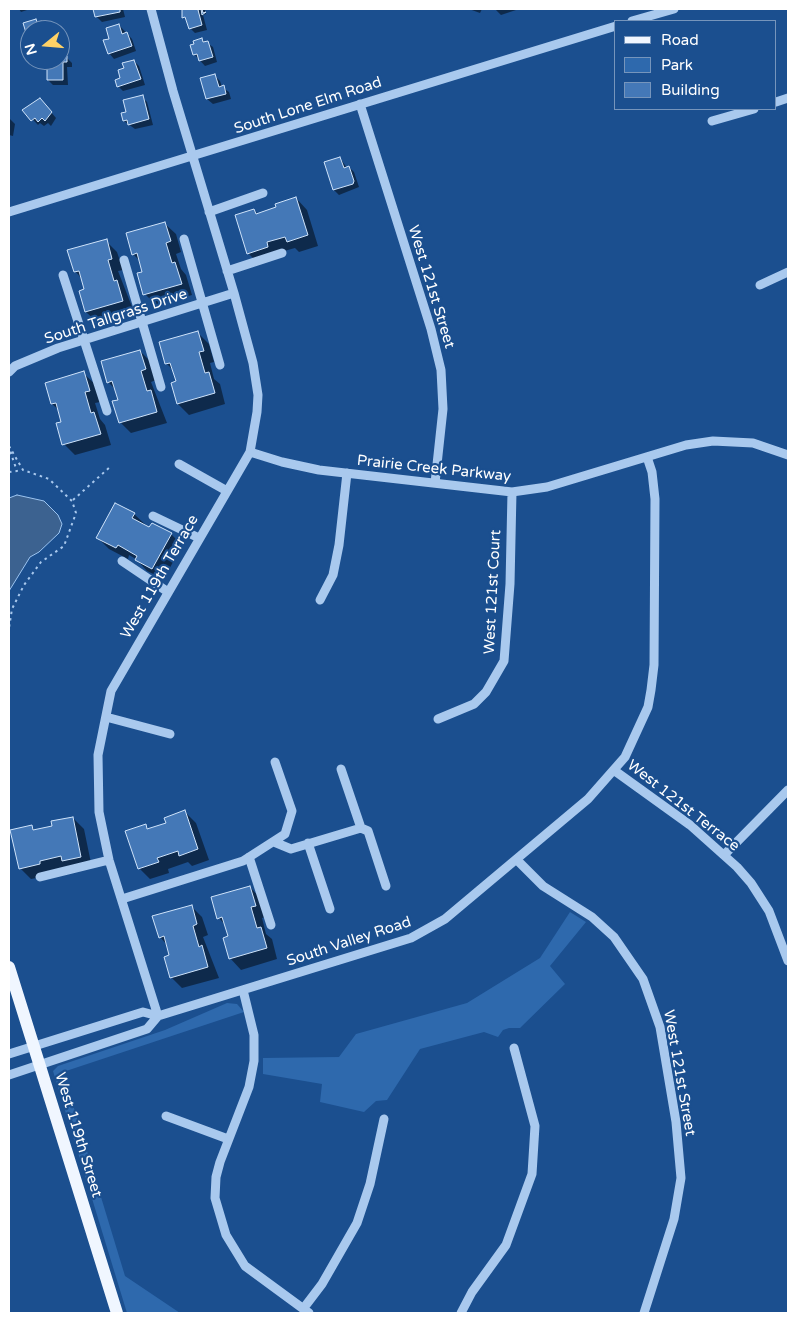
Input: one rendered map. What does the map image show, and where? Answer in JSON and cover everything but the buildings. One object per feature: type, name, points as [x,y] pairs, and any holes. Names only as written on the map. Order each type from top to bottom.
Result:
[{"type":"main road","name":"West 119th Street","points":[[9,967],[117,1313]]},
{"type":"street","name":"West 119th Terrace","points":[[151,9],[192,158],[234,293],[253,363],[258,395],[250,452],[111,690],[98,755],[99,812],[109,860],[158,1016]]},
{"type":"street","points":[[636,20],[674,9]]},
{"type":"street","name":"South Lone Elm Road","points":[[9,212],[192,158],[360,104],[614,27]]},
{"type":"street","name":"West 121st Street","points":[[360,104],[441,370],[443,409],[435,483]]},
{"type":"street","points":[[712,121],[750,110]]},
{"type":"street","points":[[209,212],[263,193]]},
{"type":"street","points":[[184,239],[220,365]]},
{"type":"street","points":[[227,271],[282,253]]},
{"type":"street","points":[[124,260],[161,387]]},
{"type":"street","points":[[760,285],[788,272]]},
{"type":"street","points":[[63,275],[107,411]]},
{"type":"street","name":"South Tallgrass Drive","points":[[9,372],[23,363],[83,340],[234,293]]},
{"type":"street","name":"Prairie Creek Parkway","points":[[250,452],[302,467],[512,492],[547,487],[686,445],[726,440],[753,443],[788,455]]},
{"type":"street","name":"West 121st Terrace","points":[[647,457],[654,482],[655,499],[654,665],[648,707],[625,757],[615,771],[690,825],[725,854],[751,883],[769,911],[788,961]]},
{"type":"street","points":[[179,464],[227,491]]},
{"type":"street","points":[[320,600],[333,575],[339,545],[347,473]]},
{"type":"street","name":"West 121st Court","points":[[438,719],[474,704],[486,692],[504,661],[510,584],[512,492]]},
{"type":"street","points":[[153,516],[199,538]]},
{"type":"street","points":[[122,561],[168,592]]},
{"type":"street","points":[[106,717],[170,734]]},
{"type":"street","points":[[122,899],[249,857],[285,834],[292,811],[276,762]]},
{"type":"street","points":[[341,769],[361,828]]},
{"type":"street","name":"South Valley Road","points":[[9,1075],[147,1028],[158,1016],[393,944],[430,928],[445,919],[517,860],[588,799],[615,771]]},
{"type":"street","points":[[725,854],[788,790]]},
{"type":"street","points":[[274,842],[291,849],[361,828],[368,831],[386,886]]},
{"type":"street","points":[[308,844],[330,909]]},
{"type":"street","points":[[249,857],[271,925]]},
{"type":"street","points":[[40,877],[109,860]]},
{"type":"street","name":"West 121st Street","points":[[517,860],[543,886],[592,917],[614,938],[643,979],[660,1027],[676,1122],[681,1178],[674,1219],[644,1313]]},
{"type":"street","points":[[243,990],[254,1035],[254,1060],[249,1087],[220,1162],[214,1189],[221,1222],[238,1256],[250,1270],[306,1311],[358,1222],[368,1192],[384,1119]]},
{"type":"street","name":"South Valley Road","points":[[9,1054],[142,1012],[158,1016]]},
{"type":"street","points":[[461,1313],[472,1292],[506,1245],[532,1174],[535,1126],[514,1048]]},
{"type":"street","points":[[166,1116],[228,1139]]},
{"type":"path","points":[[9,447],[17,471],[9,472]]},
{"type":"path","points":[[9,447],[23,470],[49,479],[72,501],[76,513],[64,546],[41,562],[24,585],[12,609],[9,628]]},
{"type":"path","points":[[72,501],[110,467]]},
{"type":"green space","points":[[570,912],[586,922],[550,966],[565,984],[520,1028],[503,1030],[498,1037],[484,1032],[420,1049],[387,1100],[376,1101],[364,1112],[320,1102],[322,1084],[263,1074],[263,1058],[339,1057],[356,1034],[467,1003],[540,958]]},
{"type":"green space","points":[[227,1003],[237,1004],[244,1012],[63,1072],[125,1276],[180,1313],[127,1313],[53,1071],[58,1066],[165,1030]]},
{"type":"shaded area","points":[[17,495],[44,501],[58,515],[62,524],[59,533],[39,552],[30,557],[9,591],[9,498]]}]
